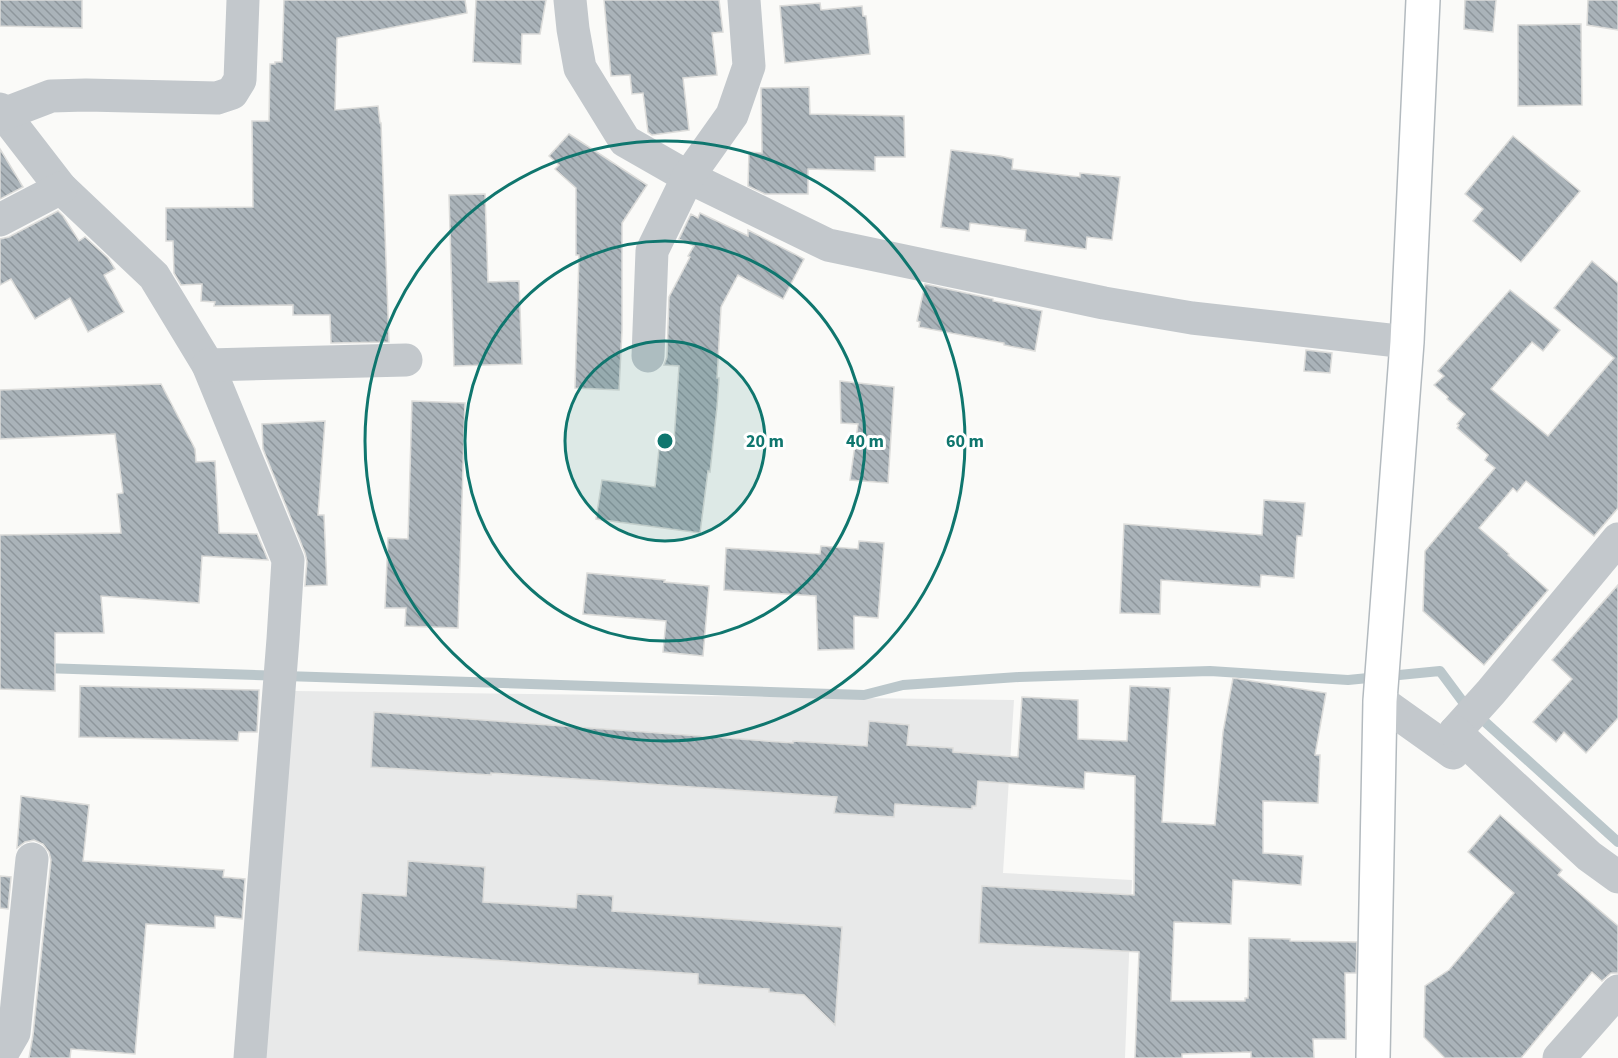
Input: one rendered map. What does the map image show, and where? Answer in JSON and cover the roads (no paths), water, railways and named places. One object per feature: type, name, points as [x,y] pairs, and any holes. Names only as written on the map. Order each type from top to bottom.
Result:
[{"type":"street","points":[[243,0],[240,80],[232,93],[217,98],[51,96],[2,111],[61,188],[154,276],[208,365],[288,560],[250,1058]]},
{"type":"street","points":[[570,0],[580,68],[625,141],[688,177],[828,244],[1104,303],[1181,316],[1407,342]]},
{"type":"street","points":[[648,356],[652,250],[688,177],[732,115],[749,66],[744,0]]},
{"type":"street","points":[[1373,1058],[1380,701],[1407,342],[1423,0]]},
{"type":"street","points":[[0,220],[61,188]]},
{"type":"street","points":[[208,365],[406,360]]},
{"type":"street","points":[[1380,701],[1453,753],[1455,732],[1618,539]]},
{"type":"street","points":[[1455,732],[1589,856],[1618,877]]},
{"type":"street","points":[[0,1057],[14,1033],[35,859]]},
{"type":"street","points":[[1559,1058],[1618,991]]},
{"type":"waterway","points":[[43,668],[864,695],[903,685],[1019,677],[1210,671],[1348,680],[1440,671],[1463,702],[1618,842]]}]
